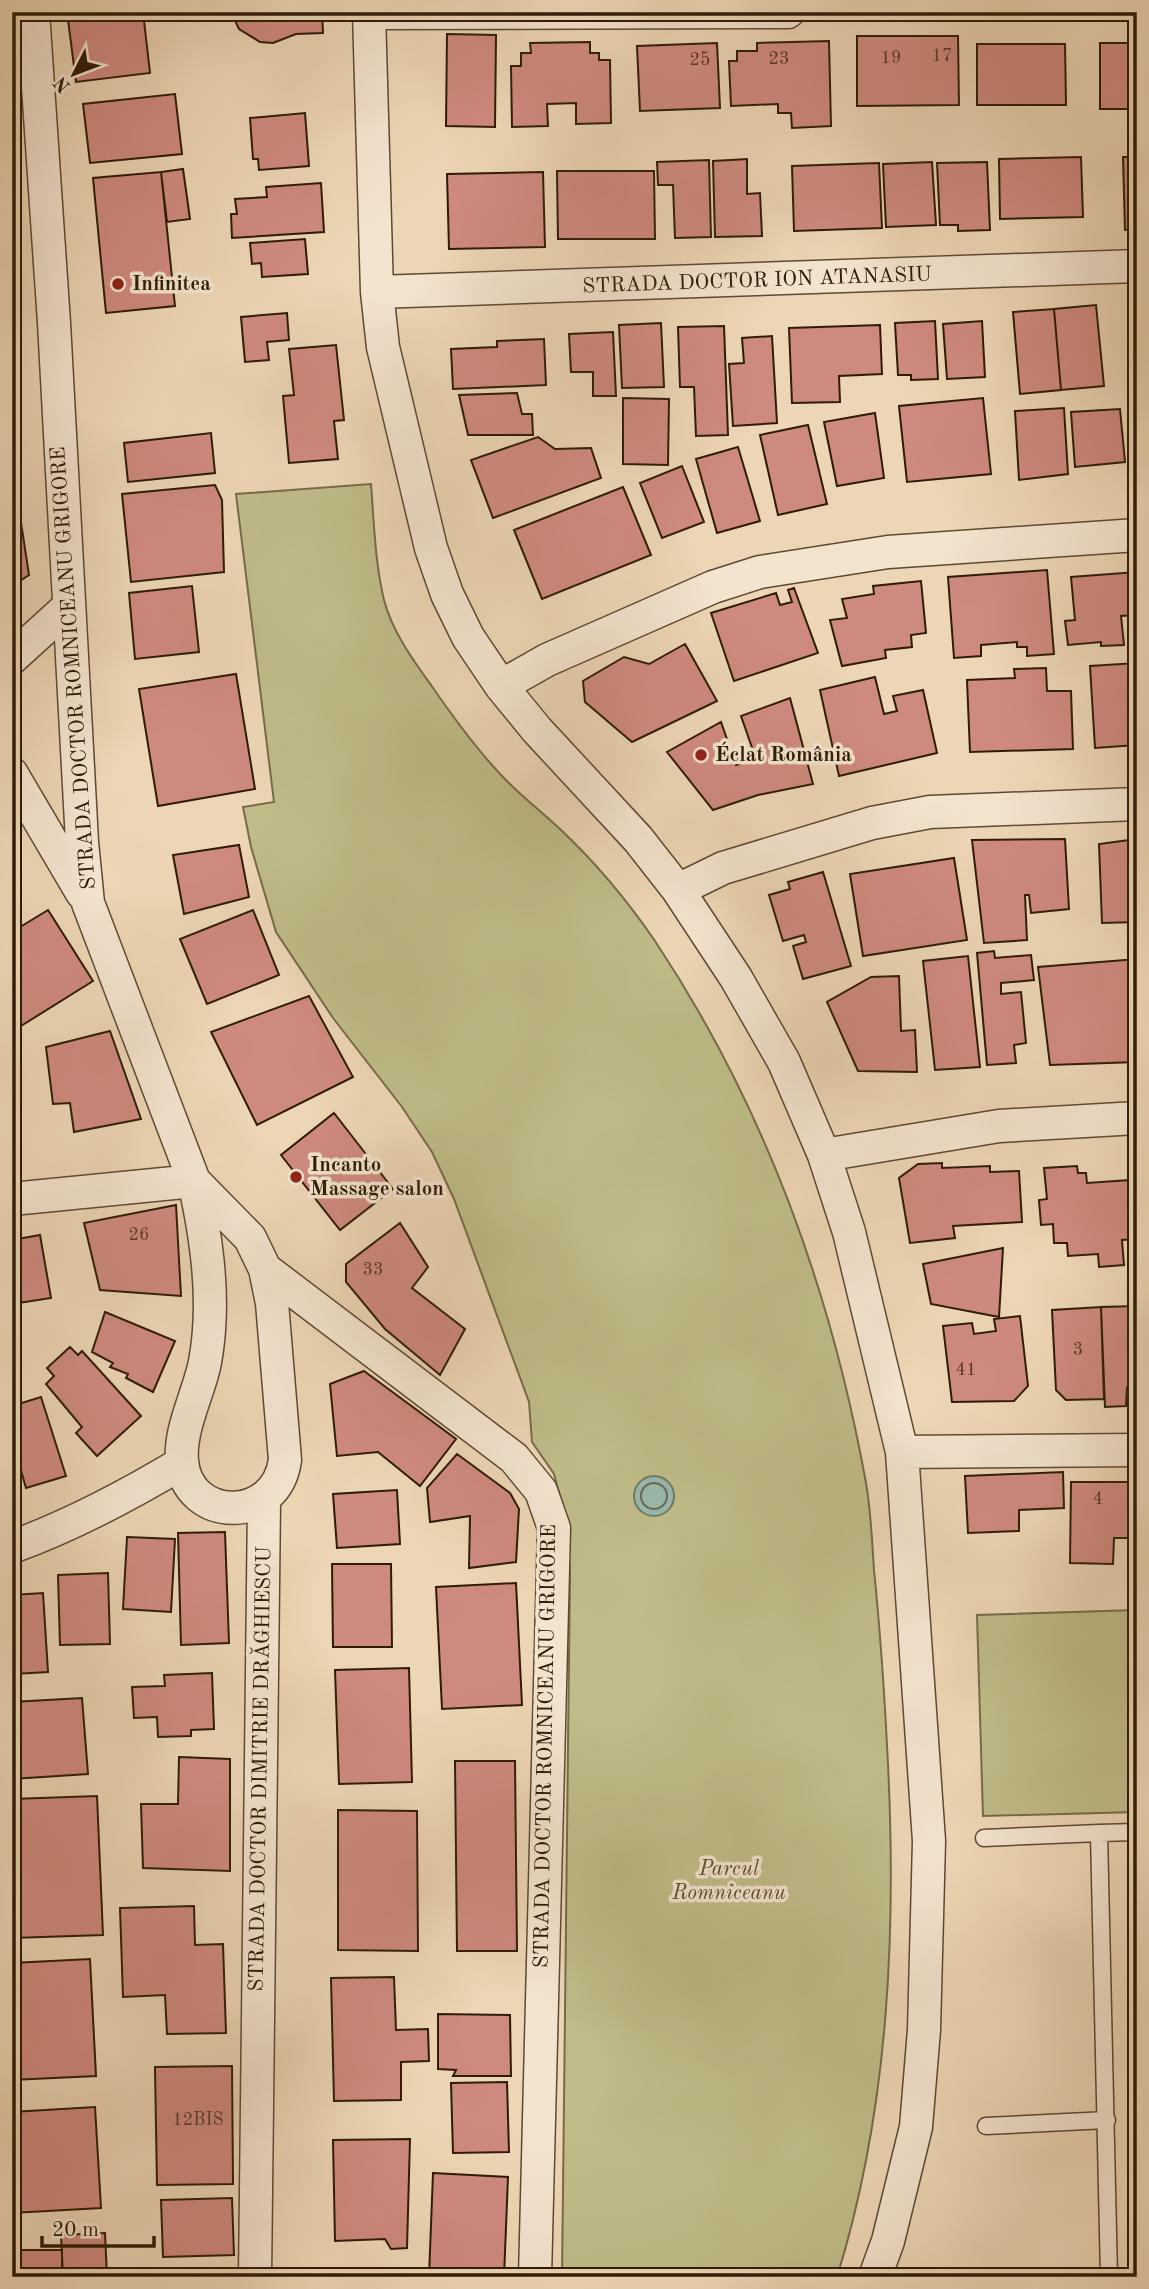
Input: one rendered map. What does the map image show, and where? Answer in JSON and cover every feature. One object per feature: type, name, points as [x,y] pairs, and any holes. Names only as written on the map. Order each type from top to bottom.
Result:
[{"type":"street","name":"STRADA DOCTOR ROMNICEANU GRIGORE","points":[[33,12],[54,323],[67,608],[88,903],[194,1181],[250,1238],[265,1269],[514,1458],[541,1492],[554,1528],[535,2277]]},
{"type":"street","points":[[788,12],[369,13],[377,292],[391,391],[431,548],[447,594],[468,637],[501,686],[537,730],[638,839],[678,890],[764,1024],[794,1084],[824,1155],[849,1232],[902,1452],[929,1840],[924,2030],[916,2127],[888,2241],[875,2277]]},
{"type":"street","name":"STRADA DOCTOR ION ATANASIU","points":[[377,292],[1137,266]]},
{"type":"street","points":[[501,686],[547,660],[713,587],[760,572],[888,552],[1137,535]]},
{"type":"street","points":[[12,658],[67,608]]},
{"type":"street","points":[[12,774],[88,903]]},
{"type":"street","points":[[678,890],[723,868],[872,822],[930,812],[1137,804]]},
{"type":"street","points":[[824,1155],[999,1126],[1137,1118]]},
{"type":"street","points":[[12,1199],[194,1181],[207,1254],[208,1323],[205,1360],[182,1447],[182,1463],[187,1479],[209,1503],[237,1508],[264,1500],[275,1490],[283,1475],[285,1461],[272,1303],[265,1269]]},
{"type":"street","points":[[902,1452],[1137,1450]]},
{"type":"street","points":[[12,1547],[59,1530],[124,1498],[182,1463]]},
{"type":"street","name":"STRADA DOCTOR DIMITRIE DRĂGHIESCU","points":[[255,2277],[264,1500]]},
{"type":"lane","points":[[985,1838],[1137,1832]]},
{"type":"lane","points":[[1099,1833],[1109,2277]]},
{"type":"lane","points":[[986,2126],[1107,2120]]},
{"type":"green space","name":"Parcul Romniceanu","points":[[371,484],[381,586],[398,634],[410,655],[483,755],[574,843],[622,897],[655,941],[694,1003],[729,1068],[788,1201],[834,1340],[869,1504],[886,1723],[891,1879],[886,2014],[879,2080],[869,2147],[837,2277],[562,2277],[570,1572],[566,1519],[554,1474],[532,1442],[529,1402],[454,1199],[432,1152],[402,1107],[333,1018],[276,932],[251,847],[243,807],[274,802],[236,494]]},
{"type":"green space","points":[[1136,1610],[1137,1812],[983,1816],[977,1615]]},
{"type":"water","points":[[654,1476],[662,1477],[668,1482],[673,1488],[673,1504],[668,1510],[662,1515],[654,1516],[646,1515],[640,1510],[635,1504],[634,1496],[635,1488],[640,1482],[646,1477]]},
{"type":"building","points":[[67,12],[143,12],[150,73],[76,82]]},
{"type":"building","points":[[231,12],[322,12],[323,33],[296,34],[273,43],[260,42],[239,29]]},
{"type":"building","points":[[447,34],[496,35],[495,127],[446,126]]},
{"type":"building","points":[[857,36],[958,36],[959,105],[857,106]]},
{"type":"building","points":[[829,41],[831,126],[792,128],[791,113],[778,113],[778,104],[731,106],[729,61],[737,61],[737,51],[757,51],[757,43]]},
{"type":"building","points":[[590,42],[590,53],[599,53],[599,60],[610,60],[611,123],[576,124],[576,103],[547,104],[548,126],[512,127],[511,66],[521,66],[521,53],[531,53],[530,43]]},
{"type":"building","points":[[717,43],[720,108],[640,111],[637,46]]},
{"type":"building","points":[[1100,43],[1137,43],[1137,109],[1100,109]]},
{"type":"building","points":[[977,44],[1065,44],[1066,105],[977,105]]},
{"type":"building","points":[[175,94],[182,154],[90,163],[83,104]]},
{"type":"building","points":[[305,113],[309,166],[259,170],[258,159],[253,159],[250,118]]},
{"type":"building","points":[[1081,157],[1083,217],[1000,219],[999,159]]},
{"type":"building","points":[[1123,157],[1137,157],[1137,229],[1125,230]]},
{"type":"building","points":[[747,159],[747,194],[760,193],[762,236],[715,237],[713,161]]},
{"type":"building","points":[[709,160],[711,237],[675,238],[673,185],[658,185],[657,162]]},
{"type":"building","points":[[932,162],[936,225],[886,227],[883,164]]},
{"type":"building","points":[[987,162],[990,230],[958,231],[958,225],[940,225],[937,163]]},
{"type":"building","points":[[879,163],[882,228],[794,231],[792,166]]},
{"type":"building","points":[[183,169],[190,219],[167,222],[161,172]]},
{"type":"building","points":[[557,171],[654,171],[655,239],[558,239]]},
{"type":"building","points":[[161,172],[175,306],[106,313],[93,178]]},
{"type":"building","points":[[543,172],[545,247],[449,249],[447,174]]},
{"type":"building","points":[[321,183],[324,232],[232,238],[231,214],[237,214],[235,199],[267,197],[266,187]]},
{"type":"building","points":[[305,239],[308,274],[262,277],[261,263],[252,264],[250,243]]},
{"type":"building","points":[[1096,305],[1104,386],[1061,390],[1054,309]]},
{"type":"building","points":[[1054,309],[1061,390],[1020,394],[1013,312]]},
{"type":"building","points":[[287,313],[289,340],[267,342],[269,360],[245,362],[241,317]]},
{"type":"building","points":[[935,321],[938,379],[911,380],[911,375],[898,375],[895,323]]},
{"type":"building","points":[[982,321],[985,377],[947,379],[943,324]]},
{"type":"building","points":[[661,323],[664,387],[622,388],[619,325]]},
{"type":"building","points":[[880,325],[882,374],[839,376],[840,402],[792,403],[789,328]]},
{"type":"building","points":[[724,326],[728,435],[696,436],[694,387],[680,387],[678,327]]},
{"type":"building","points":[[613,332],[616,396],[593,396],[593,372],[571,372],[569,334]]},
{"type":"building","points":[[772,336],[777,423],[733,426],[729,364],[744,363],[742,338]]},
{"type":"building","points":[[544,339],[546,385],[453,389],[451,349],[497,347],[497,341]]},
{"type":"building","points":[[336,345],[344,420],[334,421],[338,459],[289,463],[283,396],[294,395],[289,349]]},
{"type":"building","points":[[12,377],[19,422],[12,423]]},
{"type":"building","points":[[517,393],[522,414],[532,414],[533,435],[468,435],[459,395]]},
{"type":"building","points":[[623,398],[669,399],[668,465],[623,464]]},
{"type":"building","points":[[983,398],[991,474],[907,482],[899,406]]},
{"type":"building","points":[[1064,408],[1068,474],[1019,480],[1015,411]]},
{"type":"building","points":[[1120,409],[1125,462],[1075,467],[1071,412]]},
{"type":"building","points":[[875,413],[884,478],[837,486],[824,422]]},
{"type":"building","points":[[808,425],[827,504],[778,515],[760,435]]},
{"type":"building","points":[[211,433],[215,473],[128,482],[124,443]]},
{"type":"building","points":[[538,437],[555,449],[591,448],[601,478],[493,518],[471,460]]},
{"type":"building","points":[[738,447],[760,521],[717,533],[696,459]]},
{"type":"building","points":[[12,463],[29,575],[12,586]]},
{"type":"building","points":[[682,466],[704,522],[662,538],[640,483]]},
{"type":"building","points":[[215,485],[222,500],[224,572],[131,582],[122,494]]},
{"type":"building","points":[[623,487],[651,555],[542,599],[514,530]]},
{"type":"building","points":[[1047,570],[1054,654],[1027,656],[1027,647],[1017,647],[1017,642],[981,645],[981,656],[954,658],[948,577]]},
{"type":"building","points":[[1137,572],[1137,638],[1134,615],[1121,616],[1124,645],[1101,646],[1101,642],[1068,645],[1065,621],[1075,620],[1071,577]]},
{"type":"building","points":[[921,581],[926,633],[911,635],[912,647],[885,650],[886,658],[842,666],[830,620],[847,618],[842,599],[874,594],[873,586]]},
{"type":"building","points":[[192,586],[199,652],[135,659],[129,593]]},
{"type":"building","points":[[794,588],[818,653],[734,681],[711,613],[776,593],[780,605],[792,602],[788,590]]},
{"type":"building","points":[[685,644],[717,701],[632,742],[585,702],[583,681],[624,657],[649,664]]},
{"type":"building","points":[[1137,663],[1137,745],[1095,748],[1090,666]]},
{"type":"building","points":[[1046,668],[1047,691],[1071,691],[1073,749],[970,752],[967,680],[1015,678],[1014,669]]},
{"type":"building","points":[[236,674],[255,789],[158,806],[139,689]]},
{"type":"building","points":[[875,677],[884,714],[897,711],[893,696],[923,690],[937,753],[839,776],[820,690]]},
{"type":"building","name":"Éclat România","points":[[790,698],[813,784],[758,795],[713,810],[667,752],[721,722],[736,765],[756,759],[741,716]]},
{"type":"building","points":[[1065,839],[1069,909],[1031,913],[1029,895],[1025,895],[1027,940],[984,943],[972,840]]},
{"type":"building","points":[[1137,839],[1137,922],[1102,923],[1099,844]]},
{"type":"building","points":[[239,845],[249,897],[184,914],[173,855]]},
{"type":"building","points":[[954,858],[967,940],[863,956],[850,874]]},
{"type":"building","points":[[12,865],[21,877],[12,884]]},
{"type":"building","points":[[823,872],[851,966],[803,979],[793,946],[806,942],[804,935],[783,941],[769,895],[790,889],[788,882]]},
{"type":"building","points":[[48,910],[93,981],[21,1026],[12,1012],[12,932]]},
{"type":"building","points":[[253,910],[279,975],[207,1004],[180,939]]},
{"type":"building","points":[[994,951],[995,958],[1031,955],[1034,980],[1001,983],[1001,994],[1021,992],[1026,1043],[1014,1045],[1016,1063],[987,1065],[977,953]]},
{"type":"building","points":[[968,956],[980,1067],[935,1070],[923,961]]},
{"type":"building","points":[[1137,959],[1137,1062],[1050,1065],[1038,967]]},
{"type":"building","points":[[899,976],[901,1031],[915,1030],[917,1072],[858,1071],[827,1002],[871,977]]},
{"type":"building","points":[[309,996],[353,1077],[257,1125],[211,1032]]},
{"type":"building","points":[[110,1031],[141,1119],[74,1132],[70,1103],[53,1104],[46,1047]]},
{"type":"building","points":[[12,1090],[19,1126],[12,1127]]},
{"type":"building","points":[[334,1113],[393,1189],[340,1230],[281,1155]]},
{"type":"building","points":[[942,1163],[942,1168],[990,1166],[990,1172],[1019,1171],[1022,1222],[953,1226],[955,1238],[910,1243],[899,1178],[918,1164]]},
{"type":"building","points":[[1137,1165],[1137,1251],[1136,1239],[1122,1240],[1124,1265],[1099,1267],[1098,1254],[1068,1256],[1067,1243],[1054,1243],[1053,1224],[1041,1225],[1039,1200],[1047,1199],[1044,1168],[1077,1166],[1078,1173],[1086,1173],[1087,1183],[1130,1180],[1128,1166]]},
{"type":"building","points":[[176,1205],[181,1296],[100,1290],[84,1223]]},
{"type":"building","points":[[400,1223],[428,1267],[412,1288],[465,1329],[440,1375],[385,1329],[346,1282],[346,1264]]},
{"type":"building","points":[[40,1235],[51,1298],[12,1304],[12,1240]]},
{"type":"building","points":[[1003,1248],[999,1317],[931,1304],[923,1264]]},
{"type":"building","points":[[1137,1306],[1137,1396],[1127,1388],[1126,1406],[1105,1407],[1101,1307]]},
{"type":"building","points":[[1101,1307],[1104,1399],[1066,1400],[1056,1390],[1052,1310]]},
{"type":"building","points":[[105,1312],[175,1341],[153,1392],[126,1378],[128,1374],[110,1367],[113,1363],[92,1352]]},
{"type":"building","points":[[1020,1316],[1028,1386],[1014,1401],[952,1402],[943,1326],[972,1323],[974,1334],[996,1331],[994,1319]]},
{"type":"building","points":[[70,1347],[78,1355],[82,1351],[141,1416],[97,1456],[76,1433],[82,1427],[46,1384],[54,1376],[47,1368]]},
{"type":"building","points":[[364,1371],[456,1439],[420,1486],[378,1452],[337,1456],[330,1384]]},
{"type":"building","points":[[41,1397],[66,1476],[26,1488],[12,1439],[12,1406]]},
{"type":"building","points":[[457,1454],[510,1493],[519,1509],[516,1562],[469,1568],[470,1516],[430,1522],[427,1488]]},
{"type":"building","points":[[1063,1472],[1064,1508],[1019,1510],[1019,1531],[968,1533],[965,1476]]},
{"type":"building","points":[[1071,1482],[1131,1482],[1130,1538],[1114,1538],[1113,1564],[1070,1563]]},
{"type":"building","points":[[1137,1482],[1137,1539],[1134,1539]]},
{"type":"building","points":[[397,1490],[400,1544],[337,1548],[333,1494]]},
{"type":"building","points":[[225,1532],[229,1643],[181,1645],[178,1533]]},
{"type":"building","points":[[127,1537],[175,1539],[171,1612],[123,1609]]},
{"type":"building","points":[[332,1564],[391,1564],[392,1647],[333,1647]]},
{"type":"building","points":[[108,1573],[110,1644],[60,1645],[58,1575]]},
{"type":"building","points":[[516,1583],[522,1705],[442,1709],[436,1587]]},
{"type":"building","points":[[43,1593],[48,1672],[14,1674],[12,1595]]},
{"type":"building","points":[[409,1668],[412,1782],[339,1784],[335,1670]]},
{"type":"building","points":[[212,1673],[214,1729],[191,1730],[191,1736],[158,1737],[157,1717],[134,1718],[132,1687],[165,1686],[164,1675]]},
{"type":"building","points":[[82,1698],[88,1774],[12,1779],[12,1702]]},
{"type":"building","points":[[179,1757],[230,1759],[230,1871],[143,1868],[141,1804],[178,1804]]},
{"type":"building","points":[[455,1761],[515,1761],[517,1951],[457,1951]]},
{"type":"building","points":[[97,1796],[103,1935],[12,1938],[12,1799]]},
{"type":"building","points":[[338,1810],[417,1811],[418,1951],[338,1950]]},
{"type":"building","points":[[194,1906],[195,1945],[223,1944],[226,2033],[167,2034],[165,1995],[123,1997],[120,1908]]},
{"type":"building","points":[[90,1959],[96,2076],[12,2080],[12,1963]]},
{"type":"building","points":[[394,1977],[396,2030],[428,2029],[429,2061],[401,2062],[401,2100],[334,2101],[331,1978]]},
{"type":"building","points":[[438,2014],[510,2015],[511,2076],[453,2076],[456,2070],[438,2069]]},
{"type":"building","points":[[232,2066],[233,2184],[157,2185],[155,2067]]},
{"type":"building","points":[[507,2082],[509,2152],[453,2153],[451,2083]]},
{"type":"building","points":[[95,2107],[101,2208],[12,2213],[12,2112]]},
{"type":"building","points":[[410,2139],[407,2248],[391,2249],[385,2239],[335,2241],[333,2140]]},
{"type":"building","points":[[433,2173],[508,2177],[504,2277],[429,2277]]},
{"type":"building","points":[[232,2198],[234,2255],[163,2257],[161,2200]]},
{"type":"building","points":[[105,2233],[107,2277],[63,2277],[61,2235]]},
{"type":"building","points":[[12,2250],[62,2250],[62,2277],[12,2277]]},
{"type":"building","points":[[1054,2272],[1054,2277],[1005,2277],[1005,2274]]},
{"type":"place","name":"Infinitea","points":[[118,284]]},
{"type":"place","name":"Éclat România","points":[[701,755]]},
{"type":"place","name":"Incanto Massage salon","points":[[296,1177]]}]
